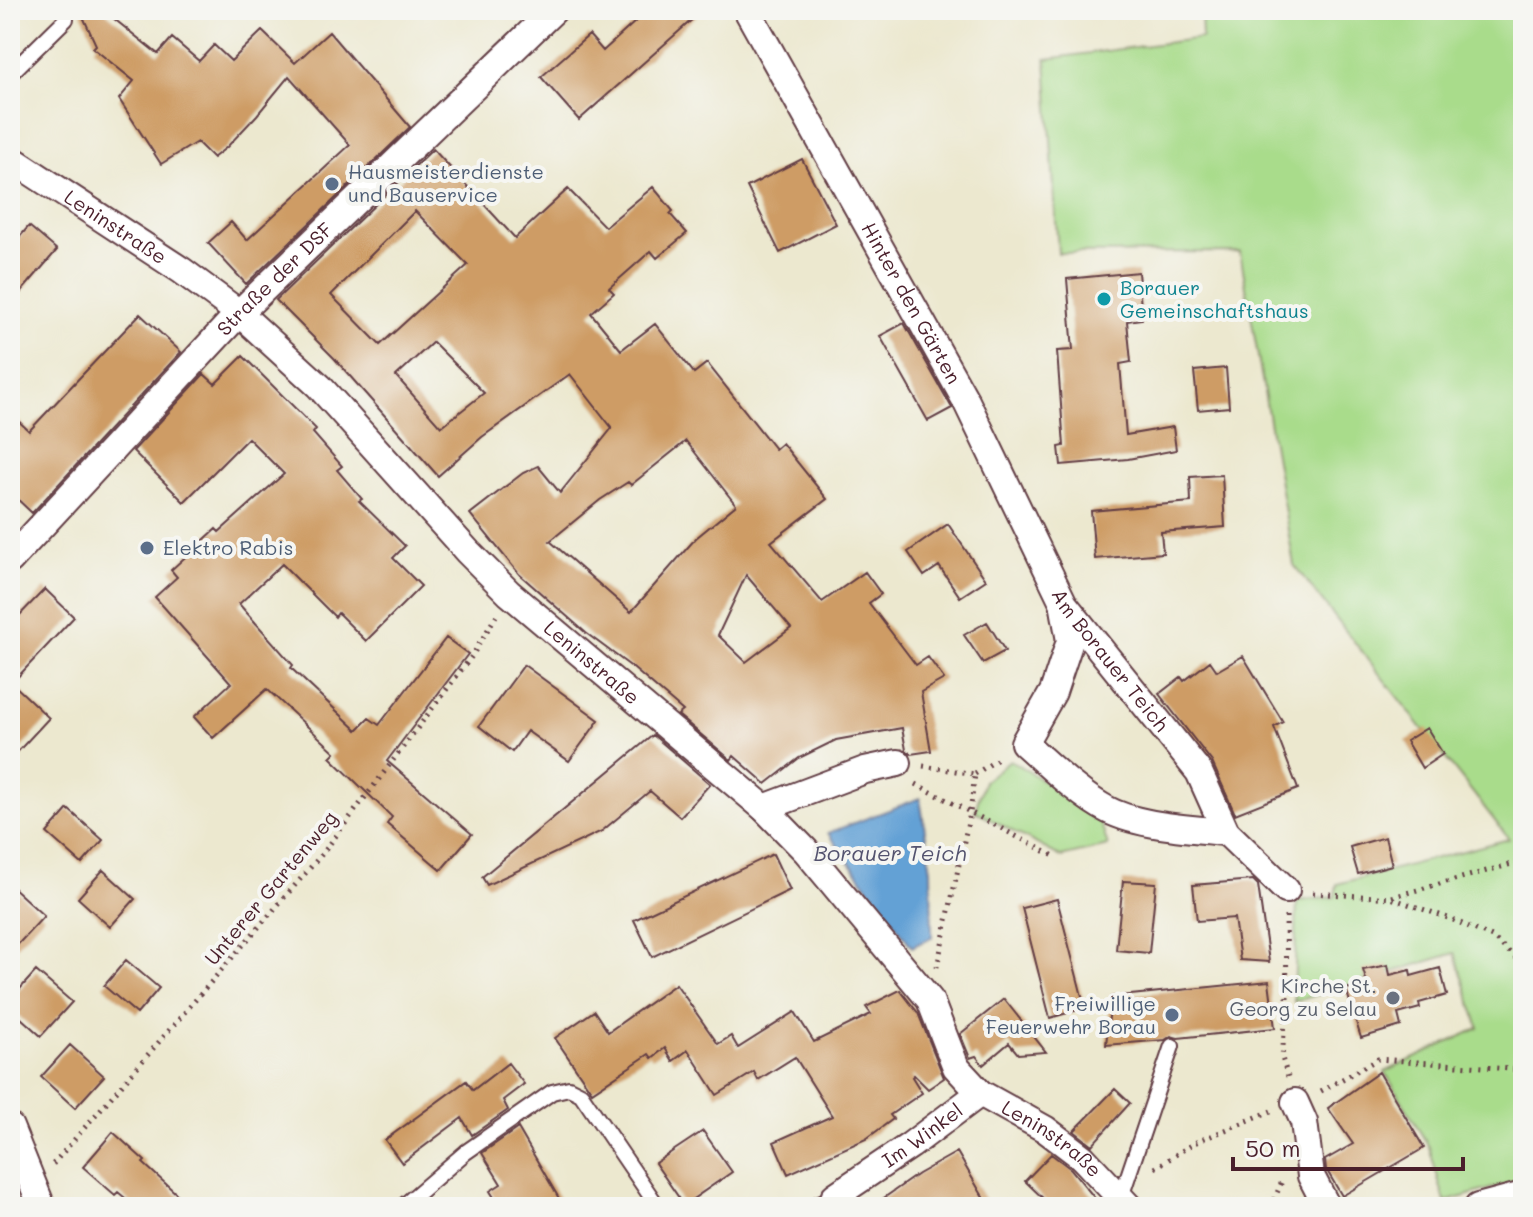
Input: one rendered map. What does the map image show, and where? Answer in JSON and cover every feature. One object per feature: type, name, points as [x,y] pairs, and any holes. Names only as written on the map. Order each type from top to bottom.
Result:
[{"type":"street","name":"Straße der DSF","points":[[10,560],[239,313],[554,10]]},
{"type":"street","name":"Hinter den Gärten","points":[[747,10],[966,401],[1064,604]]},
{"type":"street","name":"Leninstraße","points":[[10,158],[181,270],[239,313],[319,386],[468,552],[509,593],[764,808],[806,851],[930,1000],[956,1067],[980,1093],[1045,1129],[1082,1157],[1125,1202]]},
{"type":"street","name":"Am Borauer Teich","points":[[1064,604],[1199,772],[1226,832],[1286,890]]},
{"type":"street","name":"Am Borauer Teich","points":[[1064,604],[1070,641],[1053,692],[1024,743],[1062,777],[1108,810],[1166,826],[1226,832]]},
{"type":"street","points":[[764,808],[865,770],[891,765]]},
{"type":"street","name":"Im Winkel","points":[[826,1203],[980,1093]]},
{"type":"street","points":[[1295,1102],[1304,1122],[1311,1176],[1327,1207]]},
{"type":"street","points":[[10,1127],[38,1196]]},
{"type":"street","points":[[1478,1207],[1523,1195]]},
{"type":"lane","points":[[10,74],[66,19],[66,10]]},
{"type":"lane","points":[[1125,1202],[1172,1046]]},
{"type":"lane","points":[[402,1207],[466,1152],[552,1092],[569,1088],[581,1094],[658,1207]]},
{"type":"path","name":"Unterer Gartenweg","points":[[38,1196],[323,853],[472,656],[509,593]]},
{"type":"path","points":[[891,765],[970,813],[1054,856]]},
{"type":"path","points":[[891,765],[975,774],[970,813],[930,1000]]},
{"type":"path","points":[[1391,898],[1523,861]]},
{"type":"path","points":[[1282,1058],[1287,998],[1286,890],[1391,898],[1492,937],[1523,964]]},
{"type":"path","points":[[1125,1202],[1146,1174],[1194,1143],[1335,1086],[1378,1059],[1523,1070]]},
{"type":"green space","points":[[1201,10],[1523,10],[1523,1179],[1445,1202],[1429,1147],[1385,1072],[1479,1028],[1455,953],[1294,1002],[1297,901],[1335,897],[1337,884],[1509,839],[1294,565],[1240,252],[1058,253],[1046,59],[1202,38]]},
{"type":"green space","points":[[1010,760],[1098,815],[1108,846],[1061,857],[975,811],[984,781]]},
{"type":"water","name":"Borauer Teich","points":[[920,798],[931,870],[932,937],[912,947],[828,833]]},
{"type":"building","points":[[80,10],[103,10],[158,54],[172,38],[199,61],[214,45],[231,61],[262,31],[295,63],[329,32],[410,127],[246,284],[208,243],[231,222],[247,240],[350,145],[289,76],[257,115],[213,158],[197,142],[161,164],[119,99],[134,81],[93,48],[96,45]]},
{"type":"building","points":[[648,10],[703,10],[579,120],[541,77],[589,35],[603,51]]},
{"type":"building","points":[[433,149],[515,238],[568,189],[605,227],[653,187],[687,233],[657,258],[651,251],[609,288],[614,293],[591,313],[621,350],[655,324],[694,373],[707,363],[775,449],[782,443],[827,499],[771,542],[822,602],[865,572],[881,594],[869,603],[916,665],[928,657],[944,679],[921,692],[931,751],[911,754],[906,750],[902,728],[836,740],[799,758],[766,784],[734,756],[731,760],[678,715],[683,711],[519,574],[470,514],[523,473],[538,466],[560,493],[612,428],[570,374],[482,437],[438,476],[334,358],[276,300]],"holes":[[[415,211],[468,265],[380,345],[331,295]],[[433,342],[484,393],[441,427],[396,376]],[[686,441],[736,505],[696,538],[631,612],[550,541],[600,500],[628,482],[631,485]],[[746,575],[791,628],[746,662],[718,635]]]},
{"type":"building","points":[[802,159],[836,224],[780,253],[747,187]]},
{"type":"building","points":[[29,226],[57,250],[10,305],[10,248]]},
{"type":"building","points":[[1138,272],[1142,319],[1127,321],[1131,362],[1120,364],[1126,435],[1173,427],[1176,450],[1128,459],[1061,465],[1059,447],[1064,446],[1057,351],[1073,350],[1067,279]]},
{"type":"building","points":[[140,314],[181,352],[32,513],[10,492],[10,413],[29,431]]},
{"type":"building","points":[[904,323],[952,408],[928,421],[880,336]]},
{"type":"building","points":[[243,356],[316,429],[313,433],[342,466],[337,470],[362,499],[359,501],[405,546],[393,558],[421,586],[366,641],[338,613],[335,617],[282,564],[239,604],[293,665],[291,668],[357,730],[369,718],[379,725],[446,638],[468,654],[387,761],[472,834],[441,870],[387,824],[392,817],[330,757],[335,752],[267,689],[213,738],[194,717],[231,683],[155,597],[177,577],[171,570],[284,474],[248,438],[184,502],[133,451],[204,374],[215,384]]},
{"type":"building","points":[[1226,368],[1229,407],[1198,410],[1194,371]]},
{"type":"building","points":[[1222,475],[1225,527],[1161,532],[1163,553],[1095,559],[1091,511],[1191,502],[1190,477]]},
{"type":"building","points":[[948,524],[986,580],[960,597],[939,566],[924,576],[908,552]]},
{"type":"building","points":[[45,589],[74,617],[12,683],[49,718],[10,760],[10,625]]},
{"type":"building","points":[[987,622],[1005,651],[983,663],[964,635]]},
{"type":"building","points":[[1243,656],[1283,722],[1274,727],[1298,789],[1235,814],[1212,762],[1159,694],[1181,677],[1184,681],[1210,661],[1217,671]]},
{"type":"building","points":[[524,665],[599,720],[569,761],[527,731],[512,752],[479,726]]},
{"type":"building","points":[[1427,728],[1443,754],[1422,768],[1406,741]]},
{"type":"building","points":[[653,735],[710,784],[680,817],[650,791],[602,831],[487,885],[482,877]]},
{"type":"building","points":[[68,809],[103,840],[82,864],[47,833]]},
{"type":"building","points":[[1385,837],[1392,865],[1358,874],[1350,847]]},
{"type":"building","points":[[773,854],[790,890],[652,957],[634,920]]},
{"type":"building","points":[[103,870],[135,899],[110,927],[78,898]]},
{"type":"building","points":[[1253,880],[1258,885],[1269,962],[1240,960],[1234,918],[1197,921],[1193,885]]},
{"type":"building","points":[[1123,881],[1156,883],[1149,953],[1116,950]]},
{"type":"building","points":[[10,885],[44,916],[10,953]]},
{"type":"building","points":[[1057,899],[1085,1008],[1050,1018],[1022,908]]},
{"type":"building","points":[[126,960],[159,988],[137,1014],[104,986]]},
{"type":"building","name":"Kirche St. Georg zu Selau","points":[[1388,965],[1390,975],[1410,970],[1411,976],[1440,968],[1447,995],[1419,1003],[1420,1008],[1398,1014],[1401,1026],[1361,1038],[1346,989],[1367,983],[1363,970]]},
{"type":"building","points":[[36,971],[72,1002],[41,1036],[10,1008],[10,1000]]},
{"type":"building","points":[[1269,981],[1275,1028],[1178,1038],[1171,1036],[1165,1040],[1106,1045],[1111,997]]},
{"type":"building","points":[[676,984],[718,1044],[731,1036],[738,1048],[795,1012],[814,1042],[871,1014],[866,1007],[900,990],[918,1013],[944,1078],[928,1089],[914,1075],[912,1077],[922,1093],[890,1115],[893,1119],[866,1139],[788,1174],[774,1142],[832,1116],[795,1057],[758,1080],[754,1072],[717,1095],[688,1050],[673,1061],[665,1048],[652,1058],[649,1054],[592,1092],[555,1038],[594,1011],[608,1032]]},
{"type":"building","points":[[1004,999],[1046,1052],[1018,1054],[1009,1043],[983,1065],[976,1056],[970,1058],[960,1034]]},
{"type":"building","points":[[70,1045],[104,1076],[75,1108],[41,1077]]},
{"type":"building","points":[[508,1063],[524,1084],[503,1100],[508,1110],[472,1135],[462,1118],[402,1163],[385,1140],[466,1081],[473,1090]]},
{"type":"building","points":[[1379,1072],[1424,1148],[1342,1196],[1326,1169],[1325,1160],[1353,1144],[1328,1108]]},
{"type":"building","points":[[1115,1089],[1130,1103],[1092,1145],[1074,1131]]},
{"type":"building","points":[[518,1128],[564,1207],[500,1207],[490,1191],[501,1184],[482,1153]]},
{"type":"building","points":[[703,1131],[732,1172],[684,1205],[655,1163]]},
{"type":"building","points":[[113,1132],[191,1207],[136,1207],[118,1192],[115,1195],[83,1167]]},
{"type":"building","points":[[957,1152],[989,1207],[871,1207],[918,1174]]},
{"type":"building","points":[[1051,1154],[1071,1169],[1102,1207],[1052,1207],[1025,1181]]},
{"type":"place","name":"Hausmeisterdienste und Bauservice","points":[[332,184]]},
{"type":"place","name":"Borauer Gemeinschaftshaus","points":[[1104,299]]},
{"type":"place","name":"Elektro Rabis","points":[[147,548]]},
{"type":"place","name":"Kirche St. Georg zu Selau","points":[[1393,998]]},
{"type":"place","name":"Freiwillige Feuerwehr Borau","points":[[1172,1015]]}]
